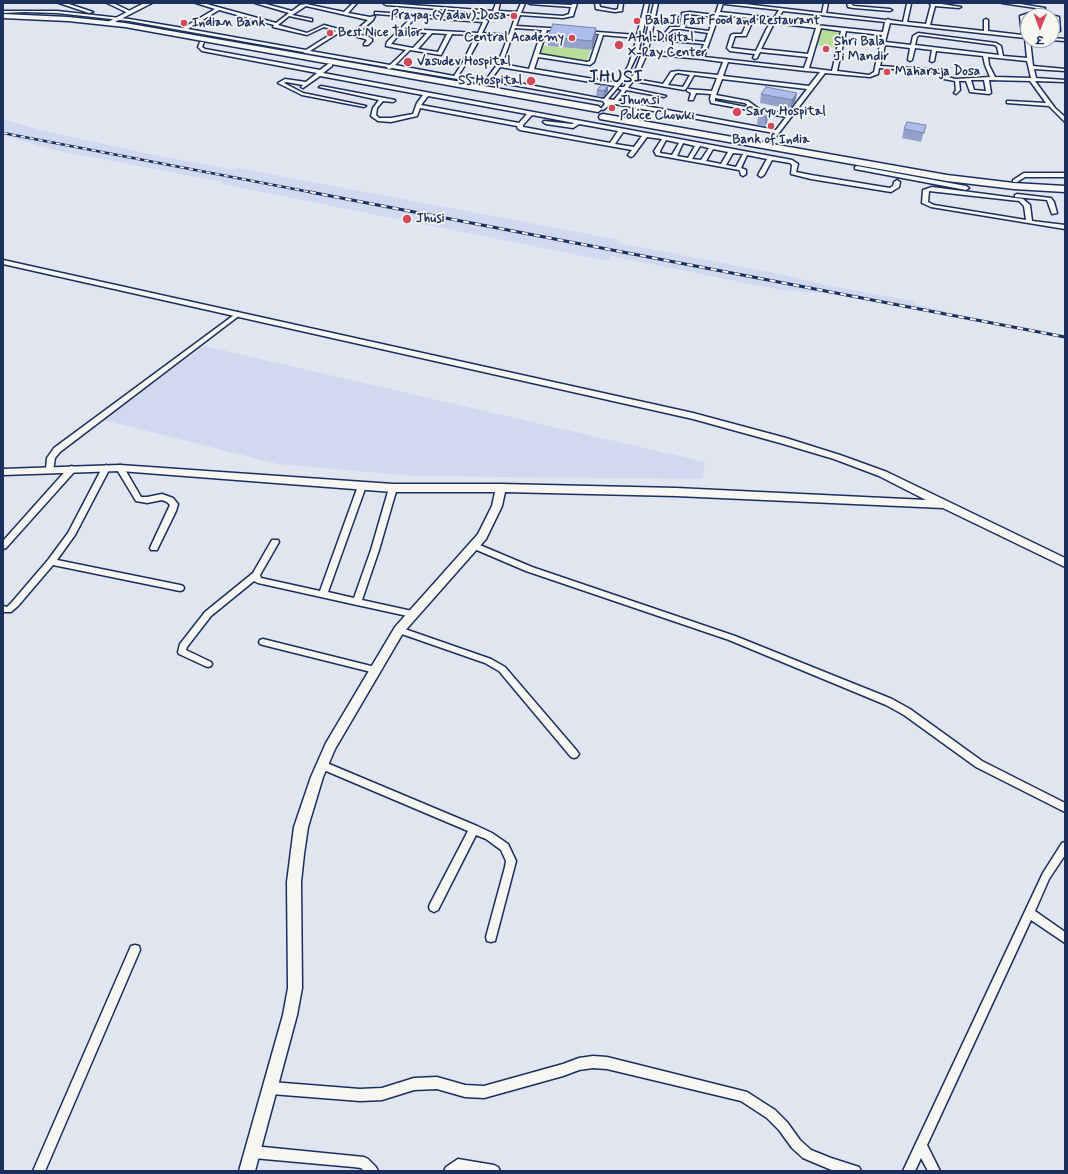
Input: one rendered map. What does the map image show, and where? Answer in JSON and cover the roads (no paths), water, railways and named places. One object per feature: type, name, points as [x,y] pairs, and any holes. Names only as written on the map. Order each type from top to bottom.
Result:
[{"type":"highway","points":[[3,16],[106,20],[299,56],[486,83],[602,109],[1016,191],[1065,189]]},
{"type":"highway","points":[[3,20],[96,26],[329,66],[602,109],[923,169],[1016,191],[1065,184]]},
{"type":"street","points":[[61,3],[87,10],[106,20]]},
{"type":"street","points":[[109,3],[130,12]]},
{"type":"street","points":[[3,12],[42,11],[106,20],[117,18],[149,3]]},
{"type":"street","points":[[198,3],[277,24]]},
{"type":"street","points":[[209,6],[215,3]]},
{"type":"street","points":[[257,3],[310,20]]},
{"type":"street","points":[[275,8],[283,3]]},
{"type":"street","points":[[316,7],[321,3]]},
{"type":"street","points":[[345,13],[355,3]]},
{"type":"street","points":[[354,34],[386,3],[424,5],[463,10],[476,9],[519,14],[569,16],[574,5],[530,3]]},
{"type":"street","points":[[495,12],[498,3]]},
{"type":"street","points":[[486,83],[499,65],[523,3]]},
{"type":"street","points":[[597,3],[598,8],[616,11],[620,10],[621,3]]},
{"type":"street","points":[[602,109],[624,78],[636,52],[647,3]]},
{"type":"street","points":[[117,18],[306,51],[389,68],[455,77],[602,109],[615,102],[633,79],[645,52],[656,3]]},
{"type":"street","points":[[701,58],[721,3]]},
{"type":"street","points":[[725,3],[757,5],[781,10],[928,24],[1020,35]]},
{"type":"street","points":[[788,10],[790,3]]},
{"type":"street","points":[[824,14],[826,3]]},
{"type":"street","points":[[849,3],[851,6],[862,5],[890,10]]},
{"type":"street","points":[[878,9],[879,3]]},
{"type":"street","points":[[928,24],[931,3],[959,7]]},
{"type":"street","points":[[1004,3],[1044,5]]},
{"type":"street","points":[[905,22],[909,4]]},
{"type":"street","points":[[277,24],[290,13],[303,6],[316,7],[371,19]]},
{"type":"street","points":[[176,34],[218,9]]},
{"type":"street","points":[[457,19],[463,10]]},
{"type":"street","points":[[753,64],[774,20],[781,10]]},
{"type":"street","points":[[852,17],[853,10]]},
{"type":"street","points":[[377,13],[486,21],[465,62],[455,77]]},
{"type":"street","points":[[682,28],[685,14],[717,14],[885,34]]},
{"type":"street","points":[[415,16],[389,42],[388,45],[439,54],[450,33]]},
{"type":"street","points":[[752,17],[744,35],[734,35],[729,48],[732,50],[810,56]]},
{"type":"street","points":[[636,52],[870,76],[876,74],[888,20]]},
{"type":"street","points":[[981,42],[986,20]]},
{"type":"street","points":[[277,24],[275,26],[305,33],[311,33],[322,26],[340,30],[369,39],[366,44]]},
{"type":"street","points":[[514,26],[569,31]]},
{"type":"street","points":[[806,70],[819,27]]},
{"type":"street","points":[[667,33],[672,28],[710,32]]},
{"type":"street","points":[[531,70],[545,29]]},
{"type":"street","points":[[834,73],[844,29]]},
{"type":"street","points":[[299,56],[340,30]]},
{"type":"street","points":[[401,30],[510,36]]},
{"type":"street","points":[[389,68],[412,50],[431,32]]},
{"type":"street","points":[[577,32],[706,43]]},
{"type":"street","points":[[536,55],[588,64],[592,62],[600,34]]},
{"type":"street","points":[[910,60],[915,36],[918,34],[981,42],[999,46],[1000,56]]},
{"type":"street","points":[[954,51],[955,39]]},
{"type":"street","points":[[883,43],[1030,60]]},
{"type":"street","points":[[201,45],[204,50],[320,72],[349,80],[551,116],[794,163],[793,173],[810,177],[891,190],[896,188],[897,182]]},
{"type":"street","points":[[1028,48],[1033,79],[1050,105],[1065,120]]},
{"type":"street","points":[[932,61],[934,49]]},
{"type":"street","points":[[985,55],[986,65],[993,78]]},
{"type":"street","points":[[713,94],[726,61]]},
{"type":"street","points":[[499,65],[664,96]]},
{"type":"street","points":[[297,92],[329,66]]},
{"type":"street","points":[[878,67],[939,72],[943,73],[948,79],[957,80],[986,78],[1065,80]]},
{"type":"street","points":[[1030,67],[1065,70]]},
{"type":"street","points":[[1056,69],[1059,74],[1065,76]]},
{"type":"street","points":[[665,85],[675,72],[811,88]]},
{"type":"street","points":[[770,141],[823,72]]},
{"type":"street","points":[[684,89],[693,73]]},
{"type":"street","points":[[311,96],[334,77]]},
{"type":"street","points":[[624,78],[713,94],[746,102],[759,111],[789,116]]},
{"type":"street","points":[[968,79],[972,91],[989,93],[986,78]]},
{"type":"street","points":[[307,84],[285,80],[280,82],[297,92],[364,106]]},
{"type":"street","points":[[327,99],[349,80]]},
{"type":"street","points":[[956,93],[958,90],[957,80]]},
{"type":"street","points":[[356,104],[377,85]]},
{"type":"street","points":[[321,87],[393,101]]},
{"type":"street","points":[[691,99],[694,93],[692,91]]},
{"type":"street","points":[[344,102],[354,94]]},
{"type":"street","points":[[382,99],[375,108],[373,114],[375,117],[382,120],[413,116],[427,94]]},
{"type":"street","points":[[615,102],[777,132]]},
{"type":"street","points":[[1009,102],[1050,105]]},
{"type":"street","points":[[418,106],[520,125],[521,129],[635,149]]},
{"type":"street","points":[[520,125],[531,113]]},
{"type":"street","points":[[539,132],[551,116]]},
{"type":"street","points":[[546,122],[573,126],[579,122]]},
{"type":"street","points":[[611,145],[622,130]]},
{"type":"street","points":[[631,155],[646,134]]},
{"type":"street","points":[[665,138],[657,153],[738,168],[743,170],[743,174]]},
{"type":"street","points":[[674,157],[682,141]]},
{"type":"street","points":[[689,160],[699,144]]},
{"type":"street","points":[[703,162],[712,147]]},
{"type":"street","points":[[723,166],[732,150]]},
{"type":"street","points":[[738,168],[746,153]]},
{"type":"street","points":[[761,175],[770,158]]},
{"type":"street","points":[[857,168],[959,187],[1016,191],[1049,199],[1054,213]]},
{"type":"street","points":[[1016,191],[1024,174],[1065,176]]},
{"type":"street","points":[[1029,222],[1026,203],[1016,191],[926,190],[924,201],[928,205],[1029,222],[1065,227]]},
{"type":"street","points":[[3,262],[693,416],[756,432],[811,448],[867,467],[948,504],[1065,563]]},
{"type":"street","points":[[50,469],[51,458],[57,450],[238,314]]},
{"type":"street","points":[[3,609],[8,610],[15,604],[51,562],[76,528],[106,468]]},
{"type":"street","points":[[3,472],[50,469],[120,468],[393,488],[501,488],[676,492],[948,504]]},
{"type":"street","points":[[120,468],[136,496],[147,500],[162,497],[168,498],[174,504],[154,548]]},
{"type":"street","points":[[3,546],[72,469]]},
{"type":"street","points":[[323,594],[362,486]]},
{"type":"street","points":[[357,602],[375,550],[393,488]]},
{"type":"street","points":[[247,1171],[271,1088],[290,1015],[295,988],[294,882],[297,854],[306,813],[322,765],[330,747],[399,630],[475,546],[491,520],[497,506],[501,488]]},
{"type":"street","points":[[208,664],[182,652],[183,646],[208,614],[256,575],[274,542]]},
{"type":"street","points":[[475,546],[529,569],[732,638],[889,702],[907,712],[979,764],[1065,808]]},
{"type":"street","points":[[51,562],[180,588]]},
{"type":"street","points":[[256,575],[258,580],[261,581],[412,614]]},
{"type":"street","points":[[399,630],[488,661],[502,669],[574,754]]},
{"type":"street","points":[[262,642],[375,670]]},
{"type":"street","points":[[322,765],[474,829],[489,836],[505,847],[511,861],[491,937]]},
{"type":"street","points":[[434,907],[474,829]]},
{"type":"street","points":[[909,1171],[1046,876],[1065,846]]},
{"type":"street","points":[[1030,913],[1065,938]]},
{"type":"street","points":[[39,1171],[135,950]]},
{"type":"street","points":[[271,1088],[360,1095],[382,1094],[414,1084],[437,1083],[465,1091],[484,1092],[563,1070],[579,1064],[592,1062],[607,1063],[743,1096],[771,1114],[783,1126],[796,1144],[807,1154],[830,1164],[855,1171]]},
{"type":"street","points":[[921,1146],[934,1171]]},
{"type":"street","points":[[253,1152],[353,1161],[364,1163],[372,1171]]},
{"type":"street","points":[[450,1171],[458,1166],[494,1171]]},
{"type":"railway","points":[[3,133],[315,193]]},
{"type":"railway","points":[[310,192],[1065,337]]},
{"type":"place","name":"Prayag (Yadav) Dosa","points":[[514,16]]},
{"type":"place","name":"BalaJi Fast Food and Restaurant","points":[[637,21]]},
{"type":"place","name":"Indian Bank","points":[[184,23]]},
{"type":"place","name":"Best Nice Tailor","points":[[330,33]]},
{"type":"place","name":"Central Academy","points":[[572,38]]},
{"type":"place","name":"Atul Digital X-Ray Center","points":[[619,45]]},
{"type":"place","name":"Shri Bala Ji Mandir","points":[[826,49]]},
{"type":"place","name":"Vasudev Hospital","points":[[408,62]]},
{"type":"place","name":"Maharaja Dosa","points":[[887,72]]},
{"type":"place","name":"SS Hospital","points":[[531,81]]},
{"type":"place","name":"Jhunsi Police Chowki","points":[[612,108]]},
{"type":"place","name":"Saryu Hospital","points":[[737,112]]},
{"type":"place","name":"Bank of India","points":[[771,126]]},
{"type":"place","name":"Jhusi","points":[[407,219]]},
{"type":"district","name":"JHUSI","points":[[616,78]]}]
